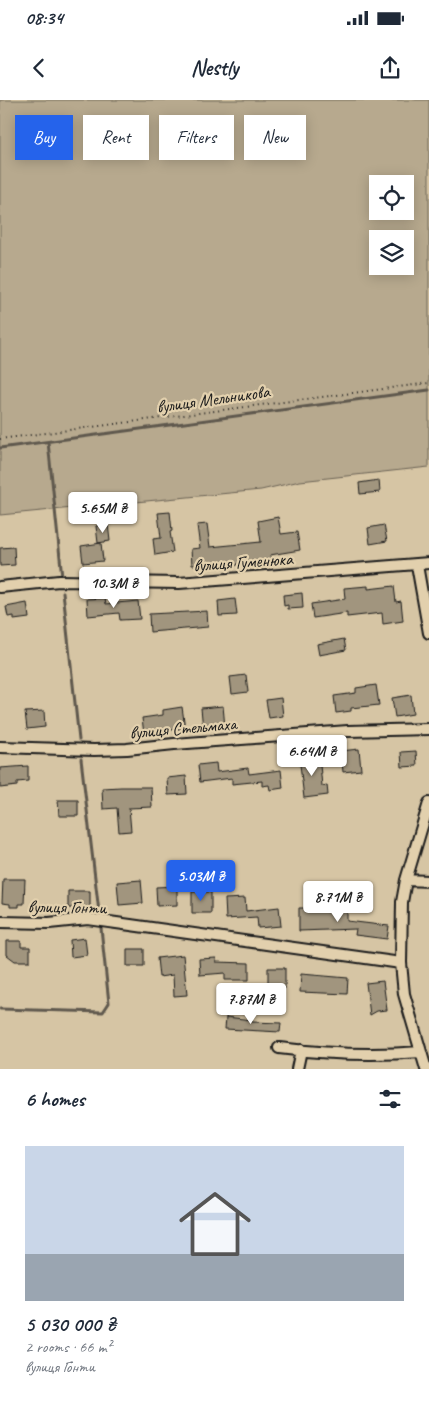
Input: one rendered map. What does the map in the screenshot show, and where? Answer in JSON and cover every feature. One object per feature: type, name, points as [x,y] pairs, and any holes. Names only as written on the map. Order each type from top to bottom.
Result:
[{"type":"street","points":[[417,564],[429,633]]},
{"type":"street","name":"вулиця Гуменюка","points":[[0,587],[59,581],[179,583],[429,564]]},
{"type":"street","name":"вулиця Стельмаха","points":[[0,747],[119,750],[339,732],[429,730]]},
{"type":"street","points":[[426,1069],[404,994],[401,963],[402,902],[406,880],[429,803]]},
{"type":"street","points":[[406,880],[429,881]]},
{"type":"street","name":"вулиця Гонти","points":[[0,922],[49,923],[88,919],[401,963]]},
{"type":"street","points":[[279,1048],[383,1055],[421,1052]]},
{"type":"street","points":[[297,1069],[301,1050]]},
{"type":"path","name":"вулиця Мельникова","points":[[0,438],[429,383]]},
{"type":"shaded area","points":[[0,100],[429,100],[429,467],[300,481],[261,490],[0,515]]},
{"type":"building","points":[[379,480],[380,492],[360,494],[359,483]]},
{"type":"building","points":[[170,512],[173,552],[155,555],[153,539],[161,538],[158,513]]},
{"type":"building","points":[[278,517],[281,534],[297,532],[300,550],[270,555],[271,559],[238,563],[238,565],[218,567],[218,563],[192,565],[191,549],[200,548],[197,525],[207,524],[210,547],[261,542],[258,521]]},
{"type":"building","points":[[108,524],[110,541],[98,543],[96,526]]},
{"type":"building","points":[[384,525],[387,541],[370,544],[368,528]]},
{"type":"building","points":[[101,543],[103,561],[83,563],[81,546]]},
{"type":"building","points":[[14,547],[15,565],[0,566],[0,548]]},
{"type":"building","points":[[368,586],[368,589],[394,586],[396,602],[401,601],[403,621],[383,624],[382,613],[347,617],[347,613],[313,618],[311,604],[345,599],[344,588]]},
{"type":"building","points":[[302,593],[303,608],[288,609],[288,605],[284,606],[283,595]]},
{"type":"building","points":[[105,598],[106,604],[138,601],[140,619],[120,620],[119,613],[88,616],[87,599]]},
{"type":"building","points":[[235,599],[237,615],[219,616],[218,601]]},
{"type":"building","points":[[27,603],[29,618],[14,620],[14,616],[8,617],[6,607]]},
{"type":"building","points":[[207,611],[208,627],[150,632],[149,614]]},
{"type":"building","points":[[344,639],[346,650],[319,655],[317,644]]},
{"type":"building","points":[[246,675],[248,692],[232,694],[230,677]]},
{"type":"building","points":[[376,685],[379,705],[351,708],[351,711],[336,713],[334,696],[356,693],[356,688]]},
{"type":"building","points":[[411,695],[413,714],[395,717],[392,698]]},
{"type":"building","points":[[281,698],[283,716],[269,718],[266,700]]},
{"type":"building","points":[[223,706],[225,727],[203,729],[201,708]]},
{"type":"building","points":[[182,707],[185,728],[144,734],[142,718],[163,715],[163,710]]},
{"type":"building","points":[[44,711],[45,727],[27,729],[25,712]]},
{"type":"building","points":[[359,749],[361,770],[343,772],[341,751]]},
{"type":"building","points":[[416,751],[417,766],[402,767],[401,752]]},
{"type":"building","points":[[319,754],[322,786],[327,785],[328,795],[304,798],[299,756]]},
{"type":"building","points":[[216,763],[217,772],[248,768],[249,774],[281,770],[283,788],[270,790],[269,785],[262,786],[262,781],[232,784],[232,778],[200,782],[198,765]]},
{"type":"building","points":[[28,766],[28,781],[17,782],[17,786],[0,788],[0,768]]},
{"type":"building","points":[[186,776],[187,794],[168,795],[167,778]]},
{"type":"building","points":[[151,787],[152,807],[129,808],[131,831],[119,832],[117,808],[103,809],[102,788]]},
{"type":"building","points":[[58,800],[78,800],[78,816],[59,816]]},
{"type":"building","points":[[3,879],[25,879],[24,904],[19,904],[19,907],[10,907],[10,904],[2,903]]},
{"type":"building","points":[[141,880],[143,903],[119,905],[117,882]]},
{"type":"building","points":[[177,886],[177,905],[157,906],[156,887]]},
{"type":"building","points":[[68,891],[90,891],[90,908],[68,908]]},
{"type":"building","points":[[192,892],[211,892],[211,913],[192,913]]},
{"type":"building","points":[[245,898],[246,911],[279,907],[281,926],[258,928],[257,917],[226,919],[225,899]]},
{"type":"building","points":[[299,908],[347,910],[347,921],[389,926],[387,939],[355,935],[356,929],[299,931]]},
{"type":"building","points":[[85,938],[87,955],[71,957],[70,940]]},
{"type":"building","points":[[7,941],[21,941],[21,947],[30,947],[30,961],[15,961],[7,955]]},
{"type":"building","points":[[127,949],[144,949],[144,966],[127,966]]},
{"type":"building","points":[[183,955],[187,995],[174,996],[173,975],[159,977],[157,958]]},
{"type":"building","points":[[216,958],[216,962],[249,963],[249,980],[225,980],[225,973],[200,975],[199,959]]},
{"type":"building","points":[[268,968],[285,968],[285,989],[268,988]]},
{"type":"building","points":[[301,974],[348,978],[347,994],[300,992]]},
{"type":"building","points":[[383,981],[387,1010],[377,1011],[370,1015],[366,983]]},
{"type":"building","points":[[226,1017],[252,1020],[252,1022],[281,1023],[280,1032],[225,1029]]},
{"type":"waterway","points":[[0,448],[429,390]]},
{"type":"waterway","points":[[48,442],[62,577]]},
{"type":"waterway","points":[[63,592],[79,740]]},
{"type":"waterway","points":[[81,759],[99,912]]},
{"type":"waterway","points":[[0,1009],[103,1012],[109,1003],[101,928]]}]
